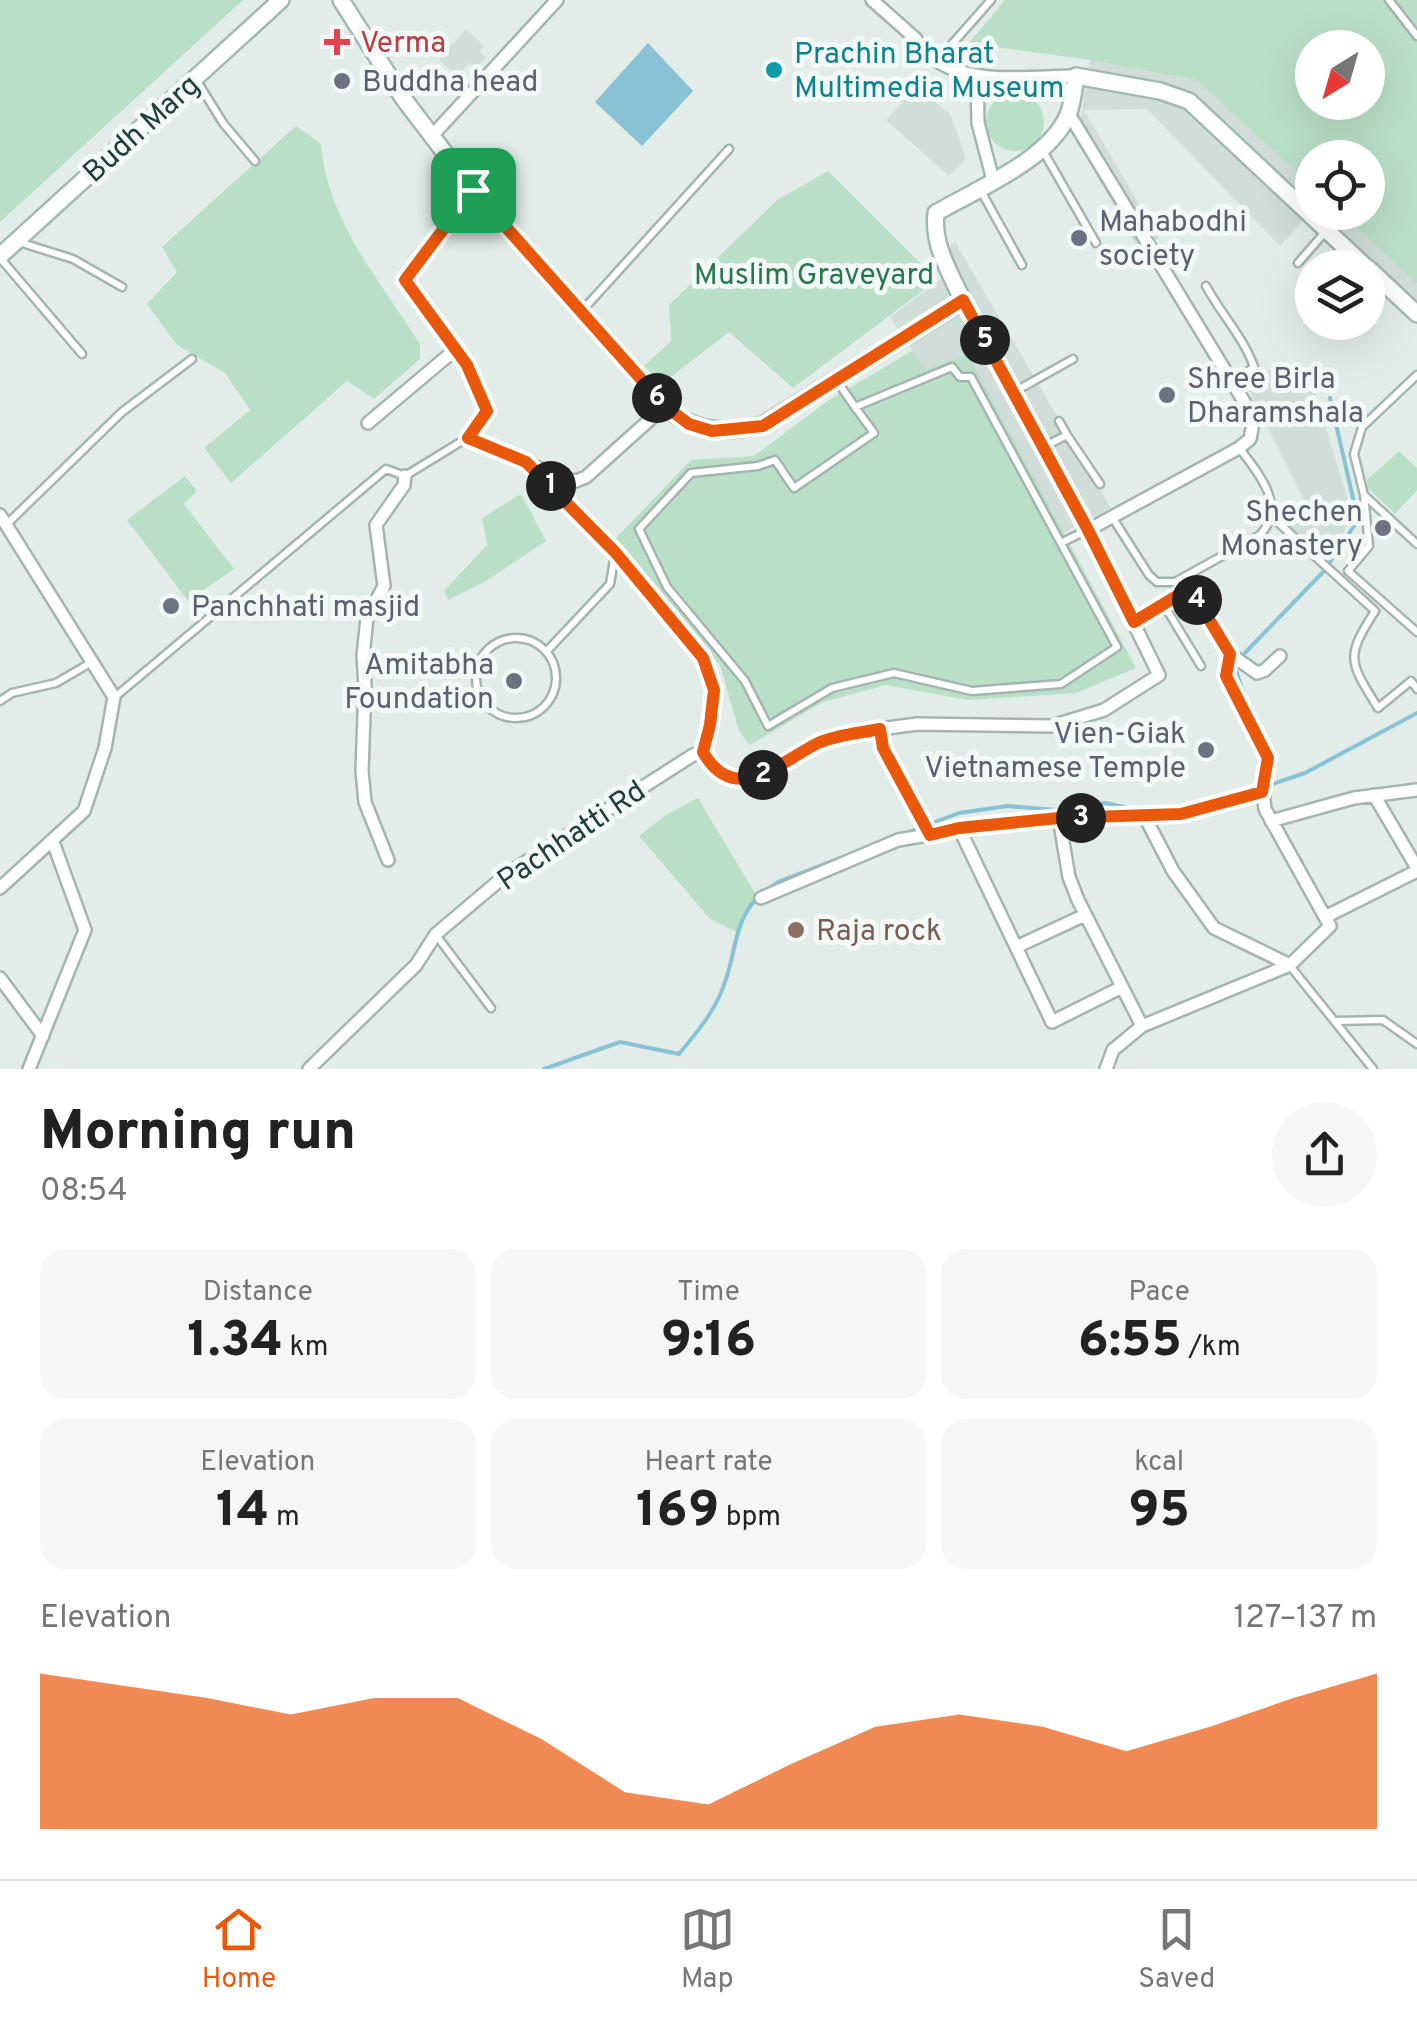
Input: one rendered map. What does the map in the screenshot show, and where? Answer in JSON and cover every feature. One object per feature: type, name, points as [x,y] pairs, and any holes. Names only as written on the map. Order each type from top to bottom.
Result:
[{"type":"street","name":"Budh Marg","points":[[0,257],[281,0]]},
{"type":"street","points":[[341,0],[403,98],[473,190],[665,406],[689,424],[712,431],[763,426],[963,300]]},
{"type":"street","points":[[431,137],[557,0]]},
{"type":"street","points":[[872,0],[916,40]]},
{"type":"street","points":[[938,61],[977,76],[1076,76],[1189,101],[1295,200]]},
{"type":"street","points":[[977,76],[986,184]]},
{"type":"street","points":[[526,462],[615,552],[690,642],[709,671],[714,690],[703,752],[722,772],[741,780],[760,777],[822,742],[880,729],[916,724],[1052,726],[1104,710],[1159,675],[1088,530],[963,300],[934,230],[936,213],[1052,142],[1069,114],[1076,76]]},
{"type":"street","points":[[1069,114],[1078,123],[1254,418],[1250,439],[1239,448],[1088,530]]},
{"type":"street","points":[[473,190],[405,280],[467,365],[487,411],[468,438],[576,481],[586,477],[665,406]]},
{"type":"street","points":[[1327,230],[1348,250]]},
{"type":"street","points":[[1385,285],[1417,314]]},
{"type":"street","points":[[368,423],[456,349]]},
{"type":"street","points":[[388,860],[365,802],[362,656],[367,618],[384,586],[376,525],[404,485],[405,476]]},
{"type":"street","points":[[0,888],[84,812],[105,748],[114,697],[3,520]]},
{"type":"street","points":[[1134,622],[1190,588],[1230,654],[1262,672],[1280,656]]},
{"type":"street","points":[[1106,1069],[1114,1050],[1142,1026],[1290,965],[1330,926],[1271,821],[1262,787],[1268,758],[1226,676],[1230,654]]},
{"type":"street","points":[[880,729],[883,748],[930,835]]},
{"type":"street","name":"Pachhatti Rd","points":[[309,1069],[416,965],[436,934],[507,874],[703,752]]},
{"type":"street","points":[[761,898],[898,840],[959,828],[1059,818],[1181,814],[1262,787]]},
{"type":"street","points":[[1271,821],[1354,798],[1417,790]]},
{"type":"street","points":[[1325,917],[1417,870],[1374,796]]},
{"type":"street","points":[[1145,816],[1172,872],[1214,928],[1290,965]]},
{"type":"street","points":[[1059,818],[1070,876],[1085,915],[1142,1026]]},
{"type":"street","points":[[959,828],[1052,1022],[1122,987]]},
{"type":"street","points":[[29,1069],[85,930],[54,842]]},
{"type":"street","points":[[1016,947],[1085,915]]},
{"type":"street","points":[[0,978],[43,1036]]},
{"type":"lane","points":[[938,61],[991,0]]},
{"type":"lane","points":[[1389,0],[1417,36]]},
{"type":"lane","points":[[195,78],[224,124],[255,161]]},
{"type":"lane","points":[[580,313],[728,149]]},
{"type":"lane","points":[[1042,149],[1096,243]]},
{"type":"lane","points":[[986,184],[1022,265]]},
{"type":"lane","points":[[1309,250],[1327,230]]},
{"type":"lane","points":[[16,241],[73,259],[122,288]]},
{"type":"lane","points":[[0,257],[82,354]]},
{"type":"lane","points":[[1206,286],[1225,321],[1247,347],[1254,367],[1231,382]]},
{"type":"lane","points":[[3,520],[122,412],[192,359]]},
{"type":"lane","points":[[1014,392],[1074,359]]},
{"type":"lane","points":[[836,380],[855,407],[874,433],[794,488],[775,460],[758,466],[692,473],[639,530],[667,587],[745,680],[768,726],[832,688],[894,673],[972,692],[1060,684],[1116,648],[971,377],[960,377],[952,366],[855,407]]},
{"type":"lane","points":[[1417,375],[1362,426],[1354,454],[1364,496],[1369,546],[1348,571],[1417,632]]},
{"type":"lane","points":[[1059,421],[1100,484]]},
{"type":"lane","points":[[1043,446],[1067,435]]},
{"type":"lane","points":[[114,697],[386,469],[405,476],[468,438]]},
{"type":"lane","points":[[1239,448],[1265,482],[1272,516],[1375,611],[1355,642],[1353,659],[1378,708],[1411,682],[1417,689]]},
{"type":"lane","points":[[1364,496],[1417,544]]},
{"type":"lane","points":[[1112,516],[1149,575],[1166,584],[1260,536],[1272,516]]},
{"type":"lane","points":[[1061,544],[1088,530]]},
{"type":"lane","points":[[546,652],[610,584],[615,552]]},
{"type":"lane","points":[[1163,604],[1201,666]]},
{"type":"lane","points":[[510,638],[536,643],[546,652],[556,676],[548,701],[527,716],[501,715],[490,708],[476,686],[480,660],[487,650],[510,638]]},
{"type":"lane","points":[[0,700],[12,692],[56,683],[92,662]]},
{"type":"lane","points":[[436,934],[491,1008]]},
{"type":"lane","points":[[1290,965],[1373,1069]]},
{"type":"lane","points":[[1336,1021],[1383,1020],[1417,1044]]},
{"type":"shaded area","points":[[466,29],[484,46],[480,52],[486,58],[476,68],[469,63],[457,76],[439,60]]},
{"type":"shaded area","points":[[1090,60],[1196,80],[1295,170],[1295,229],[1280,246],[1147,109],[1084,110],[1159,238],[1139,251],[1077,140]]},
{"type":"shaded area","points":[[916,87],[950,114],[964,151],[965,160],[949,176],[886,120]]},
{"type":"shaded area","points":[[1326,230],[1359,230],[1381,250],[1348,250]]},
{"type":"shaded area","points":[[955,242],[1111,508],[1063,533],[968,354],[926,371],[890,317],[950,272],[940,251]]},
{"type":"shaded area","points":[[1385,254],[1417,284],[1417,314],[1385,284]]},
{"type":"shaded area","points":[[1286,365],[1314,388],[1353,517],[1325,561],[1284,525],[1300,511],[1304,500],[1243,378]]},
{"type":"green space","points":[[0,0],[243,0],[0,222]]},
{"type":"green space","points":[[1005,0],[1417,0],[1417,284],[1359,230],[1385,230],[1385,140],[1295,140],[1295,170],[1196,80],[995,47],[965,48]]},
{"type":"green space","points":[[1015,93],[1035,102],[1044,122],[1035,142],[1015,151],[995,142],[986,122],[995,102]]},
{"type":"green space","points":[[296,126],[321,144],[325,172],[344,224],[420,344],[420,359],[374,399],[347,381],[231,483],[204,448],[250,410],[225,373],[177,345],[147,304],[177,272],[162,247]]},
{"type":"green space","name":"Muslim Graveyard","points":[[828,171],[937,280],[793,388],[729,332],[663,383],[644,366],[671,341],[669,305],[777,200]]},
{"type":"green space","points":[[912,351],[926,370],[968,354],[1136,668],[1076,693],[968,700],[886,685],[823,702],[750,745],[739,731],[720,665],[615,539],[691,460],[754,456],[829,400]]},
{"type":"green space","points":[[1399,451],[1417,468],[1417,490],[1395,514],[1368,488],[1367,480]]},
{"type":"green space","points":[[185,476],[197,491],[184,504],[234,569],[188,601],[127,520]]},
{"type":"green space","points":[[521,494],[546,541],[486,581],[448,600],[444,591],[487,545],[482,518]]},
{"type":"green space","points":[[698,798],[756,895],[737,932],[710,919],[639,836],[666,815]]},
{"type":"water","points":[[648,43],[693,91],[642,146],[595,102]]},
{"type":"waterway","points":[[1240,658],[1324,571],[1358,520],[1330,398]]},
{"type":"waterway","points":[[1234,665],[1248,707]]},
{"type":"waterway","points":[[1264,787],[1305,773],[1417,713]]},
{"type":"waterway","points":[[1257,724],[1271,751]]},
{"type":"waterway","points":[[1269,785],[1273,760]]},
{"type":"waterway","points":[[1166,810],[1225,796]]},
{"type":"waterway","points":[[544,1069],[620,1042],[679,1054],[707,1019],[720,995],[743,918],[763,893],[780,881],[959,813],[1007,806],[1070,811],[1105,803],[1142,811]]},
{"type":"place","name":"Verma","points":[[337,42]]},
{"type":"place","name":"Prachin Bharat Multimedia Museum","points":[[774,70]]},
{"type":"place","name":"Buddha head","points":[[342,81]]},
{"type":"place","name":"Mahabodhi society","points":[[1079,238]]},
{"type":"place","name":"Shree Birla Dharamshala","points":[[1167,395]]},
{"type":"place","name":"Shechen Monastery","points":[[1383,528]]},
{"type":"place","name":"Panchhati masjid","points":[[171,606]]},
{"type":"place","name":"Amitabha Foundation","points":[[514,681]]},
{"type":"place","name":"Vien-Giak Vietnamese Temple","points":[[1206,750]]},
{"type":"place","name":"Raja rock","points":[[796,930]]},
{"type":"route","points":[[473,190],[665,406],[689,424],[712,431],[763,426],[963,300],[1134,622],[1190,588],[1230,654],[1226,676],[1268,758],[1262,792],[1181,814],[1059,818],[959,828],[930,835],[883,748],[880,729],[822,742],[760,777],[741,780],[722,772],[703,752],[714,690],[703,658],[615,552],[550,484],[526,462],[468,438],[487,411],[467,365],[405,280],[473,190]]}]
